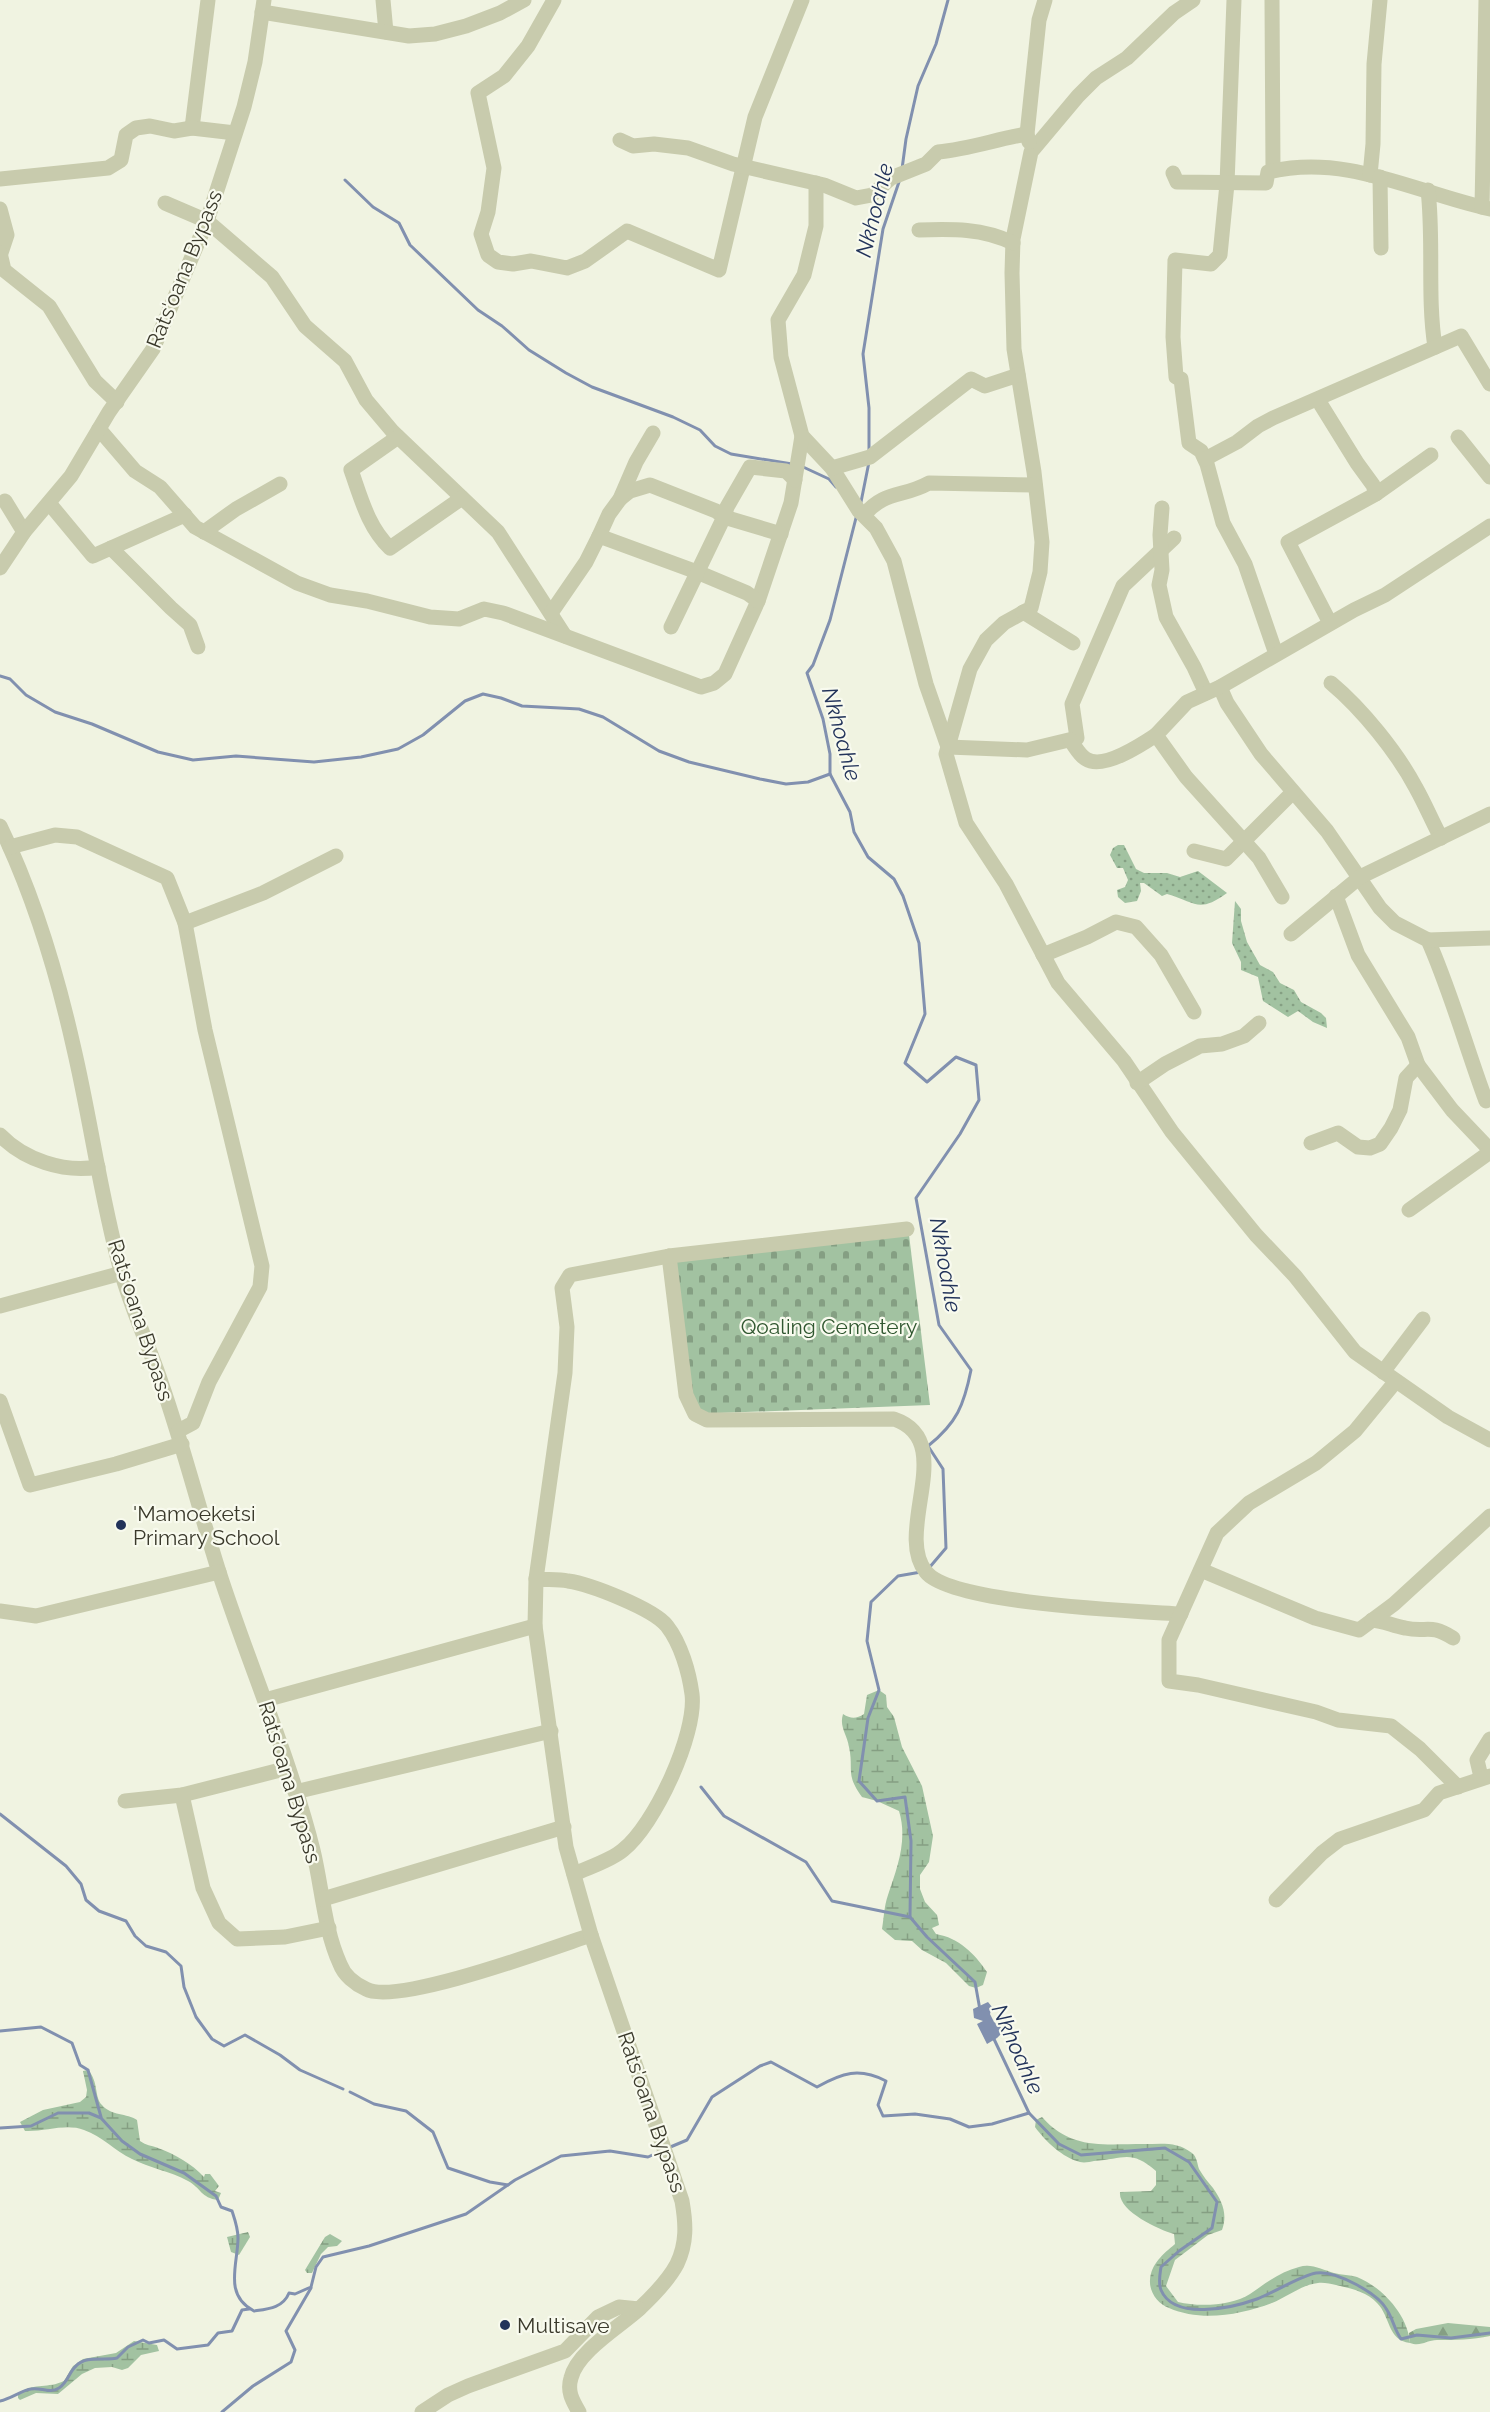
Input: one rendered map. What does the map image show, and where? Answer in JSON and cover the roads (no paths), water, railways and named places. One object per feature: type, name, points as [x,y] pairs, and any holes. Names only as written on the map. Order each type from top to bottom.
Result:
[{"type":"street","points":[[192,128],[208,0]]},
{"type":"street","points":[[383,0],[386,32]]},
{"type":"street","points":[[263,6],[409,36],[435,34],[500,13],[524,0]]},
{"type":"street","points":[[554,0],[528,46],[504,76],[478,93],[494,168],[488,212],[481,234],[488,255],[498,262],[513,264],[531,261],[567,268],[585,261],[627,231],[719,270],[755,117],[802,0]]},
{"type":"street","points":[[1045,0],[1039,20],[1027,134],[1030,152],[1013,243],[1014,349],[1042,542],[1040,572],[1031,608],[1005,624],[986,640],[969,669],[946,754],[966,824],[1006,884],[1058,983],[1124,1061],[1172,1132],[1230,1205],[1295,1276],[1355,1352],[1448,1417],[1490,1440]]},
{"type":"street","points":[[1030,152],[1096,78],[1127,58],[1174,13],[1193,0]]},
{"type":"street","points":[[1234,0],[1227,184],[1220,255],[1216,260],[1204,264],[1175,260],[1173,337],[1176,377],[1181,380],[1189,443],[1201,451],[1205,459],[1223,523],[1245,564],[1276,654]]},
{"type":"street","points":[[1272,0],[1274,170]]},
{"type":"street","points":[[1380,0],[1374,64],[1373,144],[1381,248]]},
{"type":"street","points":[[1173,173],[1176,182],[1227,184],[1266,183],[1268,172],[1286,168],[1346,169],[1486,208],[1486,0]]},
{"type":"street","name":"Rats'oana Bypass","points":[[0,568],[24,532],[70,476],[153,349],[207,220],[235,133],[255,62],[263,6]]},
{"type":"street","points":[[0,179],[108,168],[121,160],[126,135],[136,128],[150,126],[174,131],[192,128],[235,133]]},
{"type":"street","points":[[620,140],[633,146],[654,144],[688,148],[743,166],[816,183],[856,198],[872,195],[891,178],[926,164],[938,152],[961,150],[995,139],[1027,134]]},
{"type":"street","points":[[99,429],[135,471],[160,487],[195,527],[297,583],[330,595],[367,601],[430,617],[459,618],[484,609],[565,636],[700,687],[714,683],[725,674],[758,601],[791,503],[802,436],[781,357],[778,320],[804,276],[816,226],[816,183]]},
{"type":"street","points":[[1428,190],[1432,263],[1431,323],[1435,347]]},
{"type":"street","points":[[165,203],[207,220],[272,276],[305,326],[345,361],[366,400],[398,437],[498,532],[565,636]]},
{"type":"street","points":[[0,209],[7,235],[0,253],[4,270],[49,306],[94,381],[117,402]]},
{"type":"street","points":[[919,230],[973,230],[999,236],[1013,243]]},
{"type":"street","points":[[1205,459],[1237,442],[1258,426],[1379,370],[1461,336],[1490,384]]},
{"type":"street","points":[[832,468],[870,457],[971,379],[985,386],[1018,375]]},
{"type":"street","points":[[1318,399],[1357,463],[1373,484],[1376,494]]},
{"type":"street","points":[[551,613],[580,572],[652,434]]},
{"type":"street","points":[[802,436],[832,468],[864,515],[876,528],[894,561],[926,684],[948,747]]},
{"type":"street","points":[[398,437],[351,470],[369,521],[377,536],[390,548],[462,498]]},
{"type":"street","points":[[1458,437],[1490,477]]},
{"type":"street","points":[[1330,623],[1288,542],[1376,494],[1431,455]]},
{"type":"street","points":[[671,627],[727,507],[750,467],[786,471],[795,480]]},
{"type":"street","points":[[864,515],[875,502],[889,495],[914,491],[929,483],[1035,485]]},
{"type":"street","points":[[204,532],[236,509],[280,484]]},
{"type":"street","points":[[620,499],[630,491],[650,485],[716,511],[724,517],[781,534]]},
{"type":"street","points":[[5,501],[24,532]]},
{"type":"street","points":[[50,503],[93,556],[185,515]]},
{"type":"street","points":[[1162,508],[1162,570],[1159,585],[1166,617],[1194,667],[1227,703],[1262,754],[1328,831],[1380,908],[1395,923],[1428,940],[1490,938]]},
{"type":"street","points":[[1070,740],[1086,759],[1096,763],[1114,758],[1156,735],[1187,702],[1213,690],[1330,623],[1385,596],[1490,526]]},
{"type":"street","points":[[599,536],[697,572],[747,593],[758,601]]},
{"type":"street","points":[[948,747],[1027,750],[1077,738],[1072,704],[1123,586],[1174,538]]},
{"type":"street","points":[[111,548],[190,625],[198,647]]},
{"type":"street","points":[[1023,612],[1073,643]]},
{"type":"street","points":[[1331,683],[1367,720],[1405,770],[1417,788],[1441,838]]},
{"type":"street","points":[[1156,735],[1185,777],[1245,841],[1267,869],[1282,897]]},
{"type":"street","points":[[1194,851],[1226,859],[1293,792]]},
{"type":"street","points":[[1291,934],[1360,877],[1490,814]]},
{"type":"street","name":"Rats'oana Bypass","points":[[0,826],[44,936],[74,1047],[122,1273],[180,1437],[219,1572],[296,1792],[312,1848],[329,1929],[340,1967],[353,1982],[370,1992],[391,1993],[454,1980],[591,1935],[682,2201],[687,2229],[677,2264],[664,2283],[639,2309],[579,2361],[571,2375],[569,2390],[579,2412]]},
{"type":"street","points":[[0,1401],[30,1485],[117,1464],[180,1437],[193,1423],[209,1382],[260,1287],[262,1266],[205,1030],[185,923],[166,878],[77,837],[55,835],[10,847]]},
{"type":"street","points":[[185,923],[263,892],[336,856]]},
{"type":"street","points":[[1336,896],[1358,955],[1408,1037],[1418,1065],[1452,1110],[1490,1151],[1409,1209]]},
{"type":"street","points":[[1043,955],[1116,922],[1136,927],[1161,955],[1194,1012]]},
{"type":"street","points":[[1428,940],[1450,993],[1462,1037],[1486,1101]]},
{"type":"street","points":[[1137,1083],[1165,1064],[1200,1046],[1222,1044],[1244,1036],[1259,1023]]},
{"type":"street","points":[[1311,1143],[1338,1133],[1358,1147],[1370,1148],[1380,1143],[1400,1110],[1406,1078],[1418,1065]]},
{"type":"street","points":[[0,1135],[9,1144],[30,1156],[53,1164],[85,1169],[98,1167]]},
{"type":"street","points":[[591,1935],[566,1847],[535,1626],[536,1579],[548,1509],[565,1373],[567,1327],[562,1288],[570,1275],[669,1256],[907,1229]]},
{"type":"street","points":[[669,1256],[686,1395],[695,1414],[707,1420],[894,1419],[903,1422],[916,1434],[924,1461],[915,1548],[926,1571],[936,1580],[984,1594],[1069,1608],[1181,1614]]},
{"type":"street","points":[[0,1306],[122,1273]]},
{"type":"street","points":[[1383,1371],[1423,1319]]},
{"type":"street","points":[[1396,1381],[1355,1431],[1316,1463],[1249,1503],[1217,1533],[1169,1640],[1169,1681],[1198,1685],[1316,1712],[1338,1720],[1391,1726],[1420,1749],[1458,1788]]},
{"type":"street","points":[[1201,1570],[1315,1618],[1359,1630],[1394,1604],[1490,1516]]},
{"type":"street","points":[[0,1611],[36,1616],[219,1572]]},
{"type":"street","points":[[536,1579],[570,1581],[638,1604],[666,1625],[681,1653],[692,1696],[686,1739],[672,1776],[645,1826],[623,1851],[574,1874]]},
{"type":"street","points":[[1371,1620],[1385,1621],[1406,1629],[1437,1629],[1453,1638]]},
{"type":"street","points":[[265,1700],[535,1626]]},
{"type":"street","points":[[296,1792],[551,1731]]},
{"type":"street","points":[[1275,1900],[1322,1853],[1340,1839],[1424,1810],[1439,1793],[1485,1777],[1477,1760],[1490,1739]]},
{"type":"street","points":[[125,1801],[182,1795],[288,1768]]},
{"type":"street","points":[[182,1795],[203,1888],[219,1923],[237,1939],[285,1937],[329,1929]]},
{"type":"street","points":[[323,1899],[564,1827]]},
{"type":"street","points":[[422,2412],[448,2395],[468,2386],[565,2351],[598,2317],[619,2307],[639,2309]]},
{"type":"water","points":[[988,2002],[992,2007],[990,2014],[994,2022],[1005,2030],[987,2044],[977,2024],[983,2021],[974,2018],[973,2009]]},
{"type":"waterway","name":"Nkhoahle","points":[[902,169],[918,86],[936,44],[948,0]]},
{"type":"waterway","name":"Nkhoahle","points":[[869,452],[869,408],[863,354],[883,229],[900,179]]},
{"type":"waterway","points":[[345,180],[373,207],[399,223],[410,245],[478,310],[502,326],[529,350],[592,387],[673,417],[700,430],[715,446],[731,454],[792,464]]},
{"type":"waterway","name":"Nkhoahle","points":[[861,502],[869,462]]},
{"type":"waterway","points":[[801,466],[829,479],[836,487]]},
{"type":"waterway","name":"Nkhoahle","points":[[857,514],[830,620],[813,665],[807,673],[823,719],[830,754],[830,774],[850,812],[854,832],[868,857],[894,879],[903,896],[919,943],[925,1014],[905,1063],[927,1082],[956,1057],[976,1065],[979,1100],[960,1134],[916,1198],[939,1325],[971,1370],[962,1403],[953,1421],[928,1446],[943,1469],[946,1548],[929,1568]]},
{"type":"waterway","points":[[0,676],[10,679],[26,695],[55,712],[92,724],[158,752],[193,760],[236,756],[314,762],[361,757],[398,749],[423,735],[465,701],[483,694],[522,706],[579,709],[603,717],[659,751],[689,762],[760,779],[786,784],[808,782],[830,774]]},
{"type":"waterway","name":"Nkhoahle","points":[[921,1572],[898,1576],[871,1602],[867,1641],[879,1690],[868,1718],[859,1781],[877,1801],[905,1797],[911,1841],[910,1917],[927,1937],[975,1982],[980,2010]]},
{"type":"waterway","points":[[701,1787],[724,1816],[806,1862],[832,1901],[910,1917]]},
{"type":"waterway","points":[[0,1814],[66,1866],[81,1884],[86,1900],[99,1911],[126,1921],[135,1936],[146,1946],[166,1952],[181,1966],[184,1987],[196,2017],[212,2039],[224,2046],[245,2035],[280,2055],[300,2070],[343,2089]]},
{"type":"waterway","points":[[0,2031],[41,2027],[72,2043],[80,2065],[88,2070],[101,2117]]},
{"type":"waterway","name":"Nkhoahle","points":[[993,2037],[1029,2113],[1059,2144],[1081,2155],[1165,2148],[1189,2162],[1217,2202],[1212,2228],[1161,2267],[1159,2281],[1161,2290],[1168,2300],[1178,2306],[1204,2310],[1233,2306],[1257,2299],[1310,2274],[1324,2273],[1355,2284],[1375,2297],[1387,2310],[1401,2339],[1417,2335],[1451,2338],[1490,2333]]},
{"type":"waterway","points":[[668,2148],[687,2140],[712,2097],[760,2066],[771,2062],[817,2087],[843,2075],[859,2073],[886,2081],[878,2105],[883,2116],[915,2114],[950,2119],[969,2127],[992,2124],[1029,2113]]},
{"type":"waterway","points":[[350,2092],[374,2104],[406,2111],[433,2132],[448,2168],[490,2182],[508,2185]]},
{"type":"waterway","points":[[0,2128],[31,2126],[58,2113],[89,2113],[101,2118],[122,2141],[140,2154],[184,2173],[216,2196],[221,2207],[232,2211],[237,2227],[235,2288],[244,2304],[254,2311],[275,2307],[283,2302],[289,2293],[295,2294],[311,2287],[316,2267],[323,2257],[369,2246],[466,2214],[515,2180],[561,2156],[610,2151],[648,2157],[659,2152]]},
{"type":"waterway","points":[[222,2412],[253,2386],[291,2362],[295,2350],[286,2331],[311,2288]]},
{"type":"waterway","points":[[0,2401],[31,2389],[55,2390],[62,2386],[80,2363],[90,2359],[117,2358],[128,2347],[143,2340],[149,2343],[164,2340],[177,2349],[208,2345],[218,2333],[232,2331],[242,2310],[249,2309]]},
{"type":"place","name":"'Mamoeketsi Primary School","points":[[121,1525]]},
{"type":"place","name":"Multisave","points":[[505,2325]]},
{"type":"park label","name":"Qoaling Cemetery","points":[[829,1326]]}]
